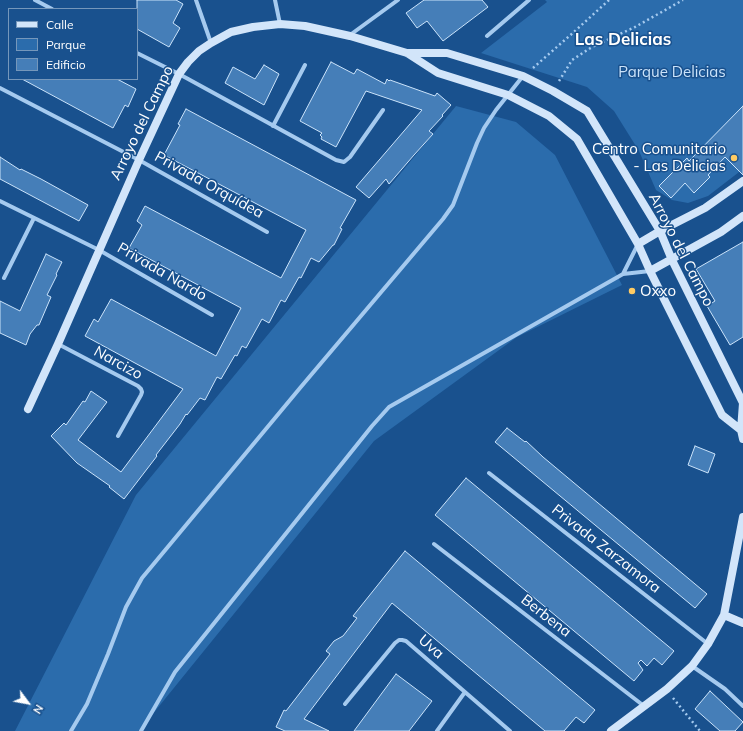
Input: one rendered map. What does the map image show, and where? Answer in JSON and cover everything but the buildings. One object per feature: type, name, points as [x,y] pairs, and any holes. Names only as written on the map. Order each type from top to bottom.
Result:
[{"type":"street","points":[[35,0],[50,8]]},
{"type":"street","points":[[196,0],[211,43]]},
{"type":"street","points":[[275,0],[280,24]]},
{"type":"street","points":[[350,36],[398,0]]},
{"type":"street","points":[[488,36],[529,0]]},
{"type":"street","name":"Arroyo del Campo","points":[[28,409],[179,74],[194,57],[211,43],[231,32],[253,27],[280,24],[305,26],[350,36],[406,53],[438,73],[508,96],[550,116],[577,139],[638,244],[722,415],[741,430]]},
{"type":"street","points":[[138,53],[336,160],[344,162],[350,157],[383,110]]},
{"type":"street","name":"Arroyo del Campo","points":[[406,53],[447,53],[523,76],[553,91],[587,111],[660,231],[672,260],[742,403],[741,430],[743,439]]},
{"type":"street","points":[[273,126],[305,65]]},
{"type":"street","points":[[71,731],[87,704],[126,606],[142,578],[443,219],[453,205],[484,128],[496,110],[523,76]]},
{"type":"street","name":"Privada Orquídea","points":[[0,88],[139,160],[268,232]]},
{"type":"street","points":[[623,274],[638,244],[705,208],[743,181]]},
{"type":"street","name":"Privada Nardo","points":[[0,201],[99,250],[212,315]]},
{"type":"street","points":[[141,731],[175,672],[367,432],[389,407],[623,274],[650,271],[721,232],[743,216]]},
{"type":"street","points":[[4,278],[34,218]]},
{"type":"street","name":"Narcizo","points":[[58,344],[138,386],[141,389],[141,395],[118,436]]},
{"type":"street","name":"Privada Zarzamora","points":[[489,473],[708,644]]},
{"type":"street","points":[[612,730],[667,689],[692,666],[708,644],[724,615],[743,517]]},
{"type":"street","name":"Berbena","points":[[434,544],[644,707]]},
{"type":"street","points":[[724,615],[743,623]]},
{"type":"street","name":"Uva","points":[[345,704],[395,643],[399,640],[406,641],[510,731]]},
{"type":"street","points":[[692,666],[725,689],[743,706]]},
{"type":"street","points":[[437,731],[465,692]]},
{"type":"path","points":[[523,76],[575,32],[609,0]]},
{"type":"path","points":[[553,91],[572,60],[592,47],[635,27],[683,0]]},
{"type":"path","points":[[667,689],[700,731]]},
{"type":"green space","name":"Parque Delicias","points":[[545,0],[743,0],[743,169],[708,196],[688,203],[672,200],[656,190],[639,151],[614,111],[587,87],[481,53],[547,2]]},
{"type":"green space","points":[[456,106],[516,122],[555,155],[622,285],[517,337],[374,441],[139,731],[15,731],[136,495]]},
{"type":"place","name":"Centro Comunitario - Las Delicias","points":[[734,158]]},
{"type":"place","name":"Oxxo","points":[[632,291]]},
{"type":"district","name":"Las Delicias","points":[[623,40]]}]
